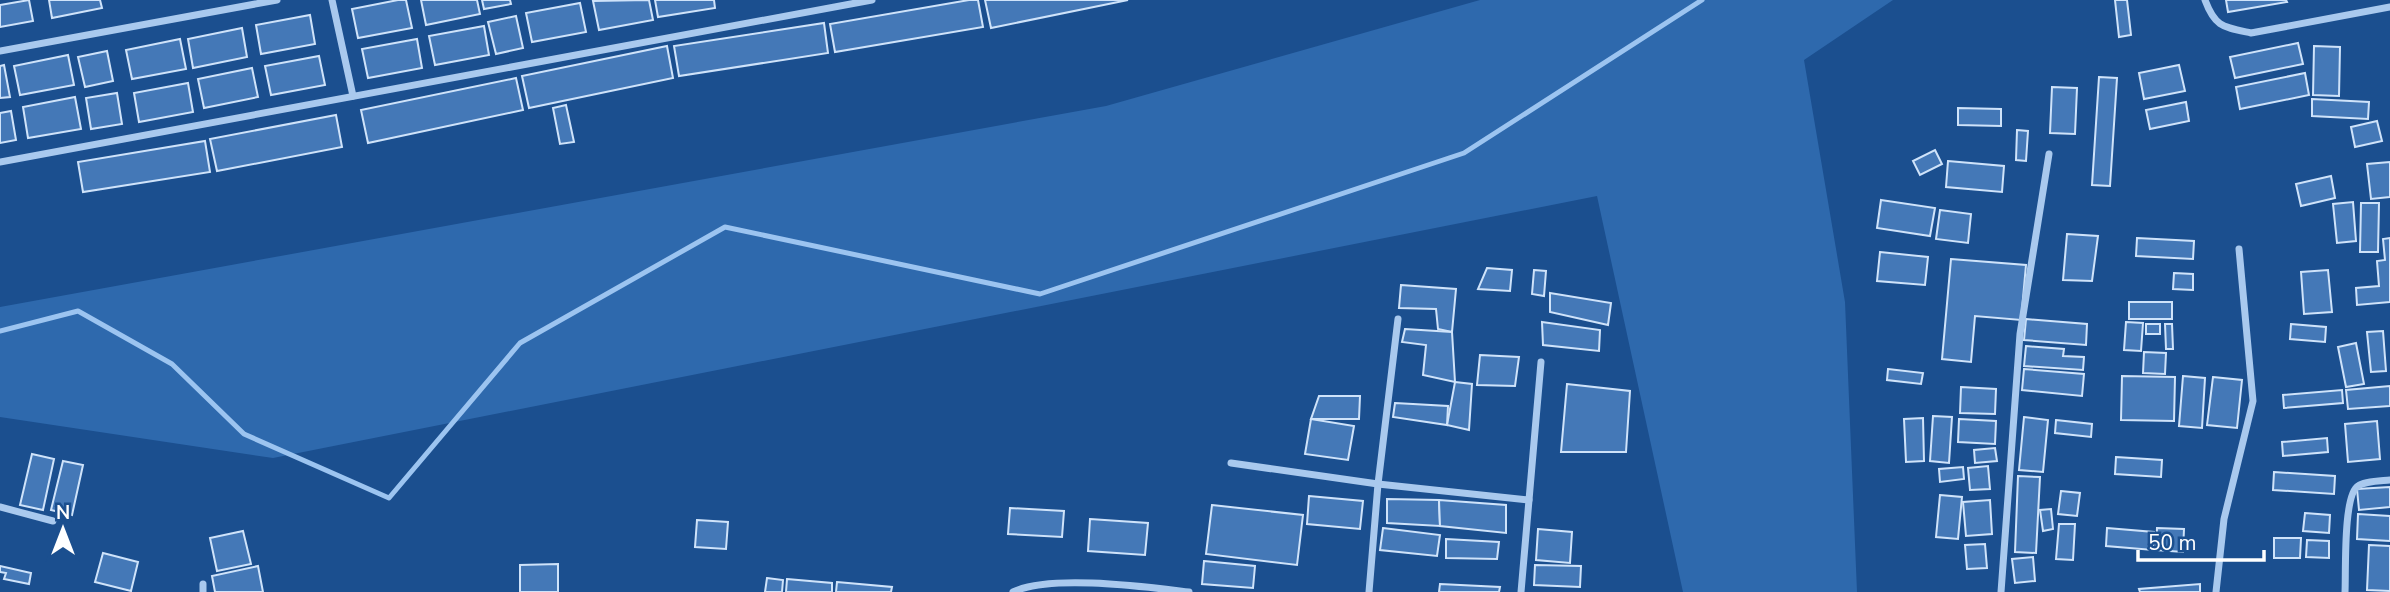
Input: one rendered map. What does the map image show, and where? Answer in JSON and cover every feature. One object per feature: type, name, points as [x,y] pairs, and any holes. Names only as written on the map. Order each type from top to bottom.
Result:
[{"type":"street","points":[[0,51],[276,0]]},
{"type":"street","points":[[332,0],[353,96]]},
{"type":"street","points":[[0,162],[872,0]]},
{"type":"street","points":[[2205,0],[2212,18],[2230,29],[2250,33],[2390,7]]},
{"type":"street","points":[[2001,592],[2020,334],[2049,154]]},
{"type":"street","points":[[2216,592],[2224,519],[2253,401],[2239,248]]},
{"type":"street","points":[[1369,592],[1378,484],[1398,319]]},
{"type":"street","points":[[1521,592],[1541,362]]},
{"type":"street","points":[[1231,463],[1378,484],[1529,500]]},
{"type":"street","points":[[2345,592],[2347,515],[2353,492],[2358,485],[2390,480]]},
{"type":"street","points":[[0,507],[52,521]]},
{"type":"street","points":[[1013,592],[1021,588],[1045,585],[1102,584],[1189,592]]},
{"type":"shaded area","points":[[1480,0],[1893,0],[1804,60],[1845,302],[1857,592],[1683,592],[1597,196],[273,458],[0,417],[0,307],[1106,106]]},
{"type":"building","points":[[29,0],[33,21],[0,27],[0,5]]},
{"type":"building","points":[[49,0],[100,0],[102,8],[52,18]]},
{"type":"building","points":[[406,0],[412,28],[358,38],[352,9]]},
{"type":"building","points":[[421,0],[477,0],[480,14],[426,25]]},
{"type":"building","points":[[482,0],[510,0],[511,4],[484,9]]},
{"type":"building","points":[[649,0],[653,20],[599,30],[593,1]]},
{"type":"building","points":[[655,0],[714,0],[715,8],[658,17]]},
{"type":"building","points":[[978,0],[983,27],[835,52],[830,24]]},
{"type":"building","points":[[985,0],[1128,0],[991,28]]},
{"type":"building","points":[[2115,0],[2127,0],[2131,35],[2119,37]]},
{"type":"building","points":[[2226,0],[2286,0],[2287,2],[2228,12]]},
{"type":"building","points":[[580,3],[586,32],[532,42],[526,13]]},
{"type":"building","points":[[310,15],[315,44],[261,54],[256,25]]},
{"type":"building","points":[[516,16],[523,48],[496,54],[488,22]]},
{"type":"building","points":[[824,23],[828,53],[679,76],[674,46]]},
{"type":"building","points":[[484,26],[489,55],[435,65],[429,36]]},
{"type":"building","points":[[242,28],[247,57],[193,68],[188,39]]},
{"type":"building","points":[[180,39],[186,69],[132,79],[126,50]]},
{"type":"building","points":[[417,39],[422,68],[368,78],[362,49]]},
{"type":"building","points":[[2298,43],[2303,64],[2235,78],[2230,57]]},
{"type":"building","points":[[667,46],[673,78],[529,108],[522,76]]},
{"type":"building","points":[[2314,46],[2340,47],[2339,96],[2313,95]]},
{"type":"building","points":[[107,51],[113,81],[85,87],[78,57]]},
{"type":"building","points":[[68,55],[74,85],[20,95],[14,66]]},
{"type":"building","points":[[319,56],[325,85],[271,95],[265,66]]},
{"type":"building","points":[[4,65],[10,97],[0,98],[0,66]]},
{"type":"building","points":[[2179,65],[2185,91],[2144,99],[2139,73]]},
{"type":"building","points":[[252,68],[258,97],[204,108],[198,79]]},
{"type":"building","points":[[2305,73],[2309,95],[2240,109],[2236,87]]},
{"type":"building","points":[[2099,77],[2117,78],[2110,186],[2092,185]]},
{"type":"building","points":[[516,78],[523,110],[368,143],[361,110]]},
{"type":"building","points":[[188,83],[193,112],[139,122],[134,93]]},
{"type":"building","points":[[2052,87],[2077,88],[2075,134],[2050,133]]},
{"type":"building","points":[[117,93],[122,124],[91,129],[86,98]]},
{"type":"building","points":[[75,97],[81,129],[28,138],[23,107]]},
{"type":"building","points":[[2312,99],[2369,102],[2368,119],[2312,116]]},
{"type":"building","points":[[2186,102],[2189,121],[2150,129],[2146,110]]},
{"type":"building","points":[[566,105],[574,142],[560,144],[553,108]]},
{"type":"building","points":[[1958,108],[2001,109],[2001,126],[1958,125]]},
{"type":"building","points":[[11,111],[16,140],[0,143],[0,113]]},
{"type":"building","points":[[336,115],[342,147],[217,171],[210,139]]},
{"type":"building","points":[[2377,121],[2382,141],[2355,147],[2351,127]]},
{"type":"building","points":[[2017,130],[2028,131],[2026,161],[2016,160]]},
{"type":"building","points":[[205,141],[210,172],[83,192],[78,162]]},
{"type":"building","points":[[1935,150],[1942,164],[1920,175],[1913,161]]},
{"type":"building","points":[[1948,161],[2004,166],[2002,192],[1946,187]]},
{"type":"building","points":[[2390,162],[2390,197],[2371,199],[2367,164]]},
{"type":"building","points":[[2331,176],[2335,198],[2301,206],[2296,184]]},
{"type":"building","points":[[1881,200],[1935,208],[1930,236],[1877,228]]},
{"type":"building","points":[[2353,202],[2356,241],[2337,243],[2333,204]]},
{"type":"building","points":[[2361,203],[2379,203],[2378,252],[2360,252]]},
{"type":"building","points":[[1940,210],[1971,214],[1968,243],[1936,239]]},
{"type":"building","points":[[2067,234],[2098,236],[2092,281],[2063,280]]},
{"type":"building","points":[[2137,238],[2194,241],[2193,259],[2136,256]]},
{"type":"building","points":[[2390,238],[2390,302],[2357,305],[2356,288],[2379,286],[2377,261],[2385,260],[2383,239]]},
{"type":"building","points":[[1880,252],[1928,257],[1925,285],[1877,281]]},
{"type":"building","points":[[1951,259],[2026,265],[2021,320],[1975,316],[1971,362],[1942,359]]},
{"type":"building","points":[[1487,268],[1512,270],[1510,291],[1478,289]]},
{"type":"building","points":[[1534,270],[1546,271],[1544,296],[1532,294]]},
{"type":"building","points":[[2328,270],[2332,312],[2304,314],[2301,272]]},
{"type":"building","points":[[2174,273],[2193,274],[2193,290],[2173,289]]},
{"type":"building","points":[[1401,285],[1456,289],[1452,332],[1438,329],[1436,309],[1399,308]]},
{"type":"building","points":[[1550,293],[1611,303],[1608,325],[1550,312]]},
{"type":"building","points":[[2129,302],[2172,302],[2172,319],[2129,319]]},
{"type":"building","points":[[2026,319],[2087,324],[2086,345],[2024,340]]},
{"type":"building","points":[[1542,322],[1600,330],[1599,351],[1543,345]]},
{"type":"building","points":[[2126,322],[2143,323],[2141,351],[2124,350]]},
{"type":"building","points":[[2146,324],[2160,324],[2160,334],[2146,334]]},
{"type":"building","points":[[2165,324],[2172,324],[2173,349],[2166,349]]},
{"type":"building","points":[[2291,324],[2326,327],[2325,342],[2290,339]]},
{"type":"building","points":[[1405,329],[1452,332],[1455,382],[1423,375],[1426,345],[1402,342]]},
{"type":"building","points":[[2383,331],[2386,371],[2371,372],[2367,332]]},
{"type":"building","points":[[2356,343],[2364,384],[2346,387],[2338,347]]},
{"type":"building","points":[[2026,346],[2064,349],[2063,356],[2084,357],[2083,370],[2024,366]]},
{"type":"building","points":[[2144,352],[2166,353],[2165,374],[2143,373]]},
{"type":"building","points":[[1480,355],[1519,357],[1515,386],[1477,385]]},
{"type":"building","points":[[1888,369],[1923,373],[1921,384],[1887,380]]},
{"type":"building","points":[[2024,369],[2084,374],[2082,396],[2022,390]]},
{"type":"building","points":[[2122,376],[2175,377],[2174,421],[2121,420]]},
{"type":"building","points":[[2183,376],[2205,378],[2202,428],[2179,426]]},
{"type":"building","points":[[2213,377],[2242,380],[2237,428],[2207,425]]},
{"type":"building","points":[[1455,382],[1472,384],[1469,430],[1447,425]]},
{"type":"building","points":[[1567,384],[1630,391],[1626,452],[1561,452]]},
{"type":"building","points":[[2390,386],[2390,406],[2348,409],[2346,390]]},
{"type":"building","points":[[1961,387],[1996,389],[1995,414],[1960,413]]},
{"type":"building","points":[[2342,390],[2343,403],[2284,408],[2283,395]]},
{"type":"building","points":[[1319,396],[1360,396],[1359,419],[1311,419]]},
{"type":"building","points":[[1395,403],[1448,406],[1447,425],[1393,417]]},
{"type":"building","points":[[1933,416],[1952,417],[1949,463],[1930,461]]},
{"type":"building","points":[[2024,417],[2048,420],[2043,472],[2019,470]]},
{"type":"building","points":[[1923,418],[1924,461],[1906,462],[1904,419]]},
{"type":"building","points":[[1311,419],[1354,426],[1348,460],[1305,454]]},
{"type":"building","points":[[1959,419],[1996,421],[1995,444],[1958,442]]},
{"type":"building","points":[[2056,420],[2092,424],[2091,437],[2055,433]]},
{"type":"building","points":[[2377,421],[2380,459],[2348,462],[2345,424]]},
{"type":"building","points":[[2327,438],[2328,452],[2283,456],[2282,442]]},
{"type":"building","points":[[1995,448],[1997,461],[1975,463],[1974,450]]},
{"type":"building","points":[[32,454],[54,459],[43,510],[20,505]]},
{"type":"building","points":[[2116,457],[2162,460],[2161,477],[2115,474]]},
{"type":"building","points":[[63,461],[83,465],[72,515],[51,510]]},
{"type":"building","points":[[1988,466],[1990,489],[1970,490],[1968,468]]},
{"type":"building","points":[[1963,467],[1964,479],[1940,482],[1939,469]]},
{"type":"building","points":[[2274,472],[2335,476],[2334,494],[2273,490]]},
{"type":"building","points":[[2018,476],[2040,477],[2036,553],[2015,552]]},
{"type":"building","points":[[2390,487],[2390,507],[2359,510],[2357,489]]},
{"type":"building","points":[[2061,491],[2080,493],[2077,516],[2058,514]]},
{"type":"building","points":[[1940,495],[1962,497],[1958,539],[1936,537]]},
{"type":"building","points":[[1309,496],[1363,501],[1360,529],[1307,524]]},
{"type":"building","points":[[1387,499],[1439,500],[1440,526],[1387,523]]},
{"type":"building","points":[[1439,500],[1506,505],[1506,533],[1440,526]]},
{"type":"building","points":[[1990,500],[1992,534],[1966,536],[1963,502]]},
{"type":"building","points":[[1212,505],[1303,515],[1297,565],[1206,554]]},
{"type":"building","points":[[1010,508],[1064,511],[1062,537],[1008,534]]},
{"type":"building","points":[[2051,509],[2053,529],[2043,531],[2040,510]]},
{"type":"building","points":[[2305,513],[2330,515],[2329,533],[2303,531]]},
{"type":"building","points":[[2358,514],[2390,516],[2390,541],[2357,539]]},
{"type":"building","points":[[1090,519],[1148,523],[1145,555],[1088,551]]},
{"type":"building","points":[[697,520],[728,522],[726,549],[695,547]]},
{"type":"building","points":[[2059,524],[2075,524],[2073,560],[2056,559]]},
{"type":"building","points":[[1383,528],[1440,535],[1437,556],[1380,550]]},
{"type":"building","points":[[2107,528],[2154,532],[2153,550],[2106,546]]},
{"type":"building","points":[[2157,528],[2184,529],[2183,552],[2156,550]]},
{"type":"building","points":[[1538,529],[1572,532],[1570,563],[1536,560]]},
{"type":"building","points":[[243,531],[251,564],[217,571],[210,538]]},
{"type":"building","points":[[2274,538],[2301,538],[2300,558],[2274,558]]},
{"type":"building","points":[[1446,539],[1499,542],[1497,559],[1446,558]]},
{"type":"building","points":[[2307,540],[2329,541],[2329,558],[2306,557]]},
{"type":"building","points":[[1985,544],[1987,568],[1967,569],[1965,545]]},
{"type":"building","points":[[2369,545],[2390,546],[2390,591],[2367,590]]},
{"type":"building","points":[[103,553],[138,562],[131,591],[95,582]]},
{"type":"building","points":[[2033,557],[2035,581],[2015,583],[2012,559]]},
{"type":"building","points":[[1204,561],[1255,566],[1253,588],[1202,584]]},
{"type":"building","points":[[558,564],[558,592],[520,592],[520,565]]},
{"type":"building","points":[[1535,565],[1581,566],[1580,587],[1534,585]]},
{"type":"building","points":[[0,566],[31,573],[29,584],[4,579],[6,573],[0,572]]},
{"type":"building","points":[[258,566],[263,592],[215,592],[212,576]]},
{"type":"building","points":[[767,578],[783,580],[782,592],[765,592]]},
{"type":"building","points":[[787,579],[832,583],[832,592],[786,592]]},
{"type":"building","points":[[837,582],[892,587],[891,592],[836,592]]},
{"type":"building","points":[[1440,584],[1500,587],[1499,592],[1439,592]]},
{"type":"building","points":[[2200,584],[2200,592],[2140,592],[2139,589]]},
{"type":"waterway","points":[[0,331],[78,311],[172,364],[244,434],[389,498],[520,343],[725,227],[1040,294],[1464,153],[1702,0]]}]
